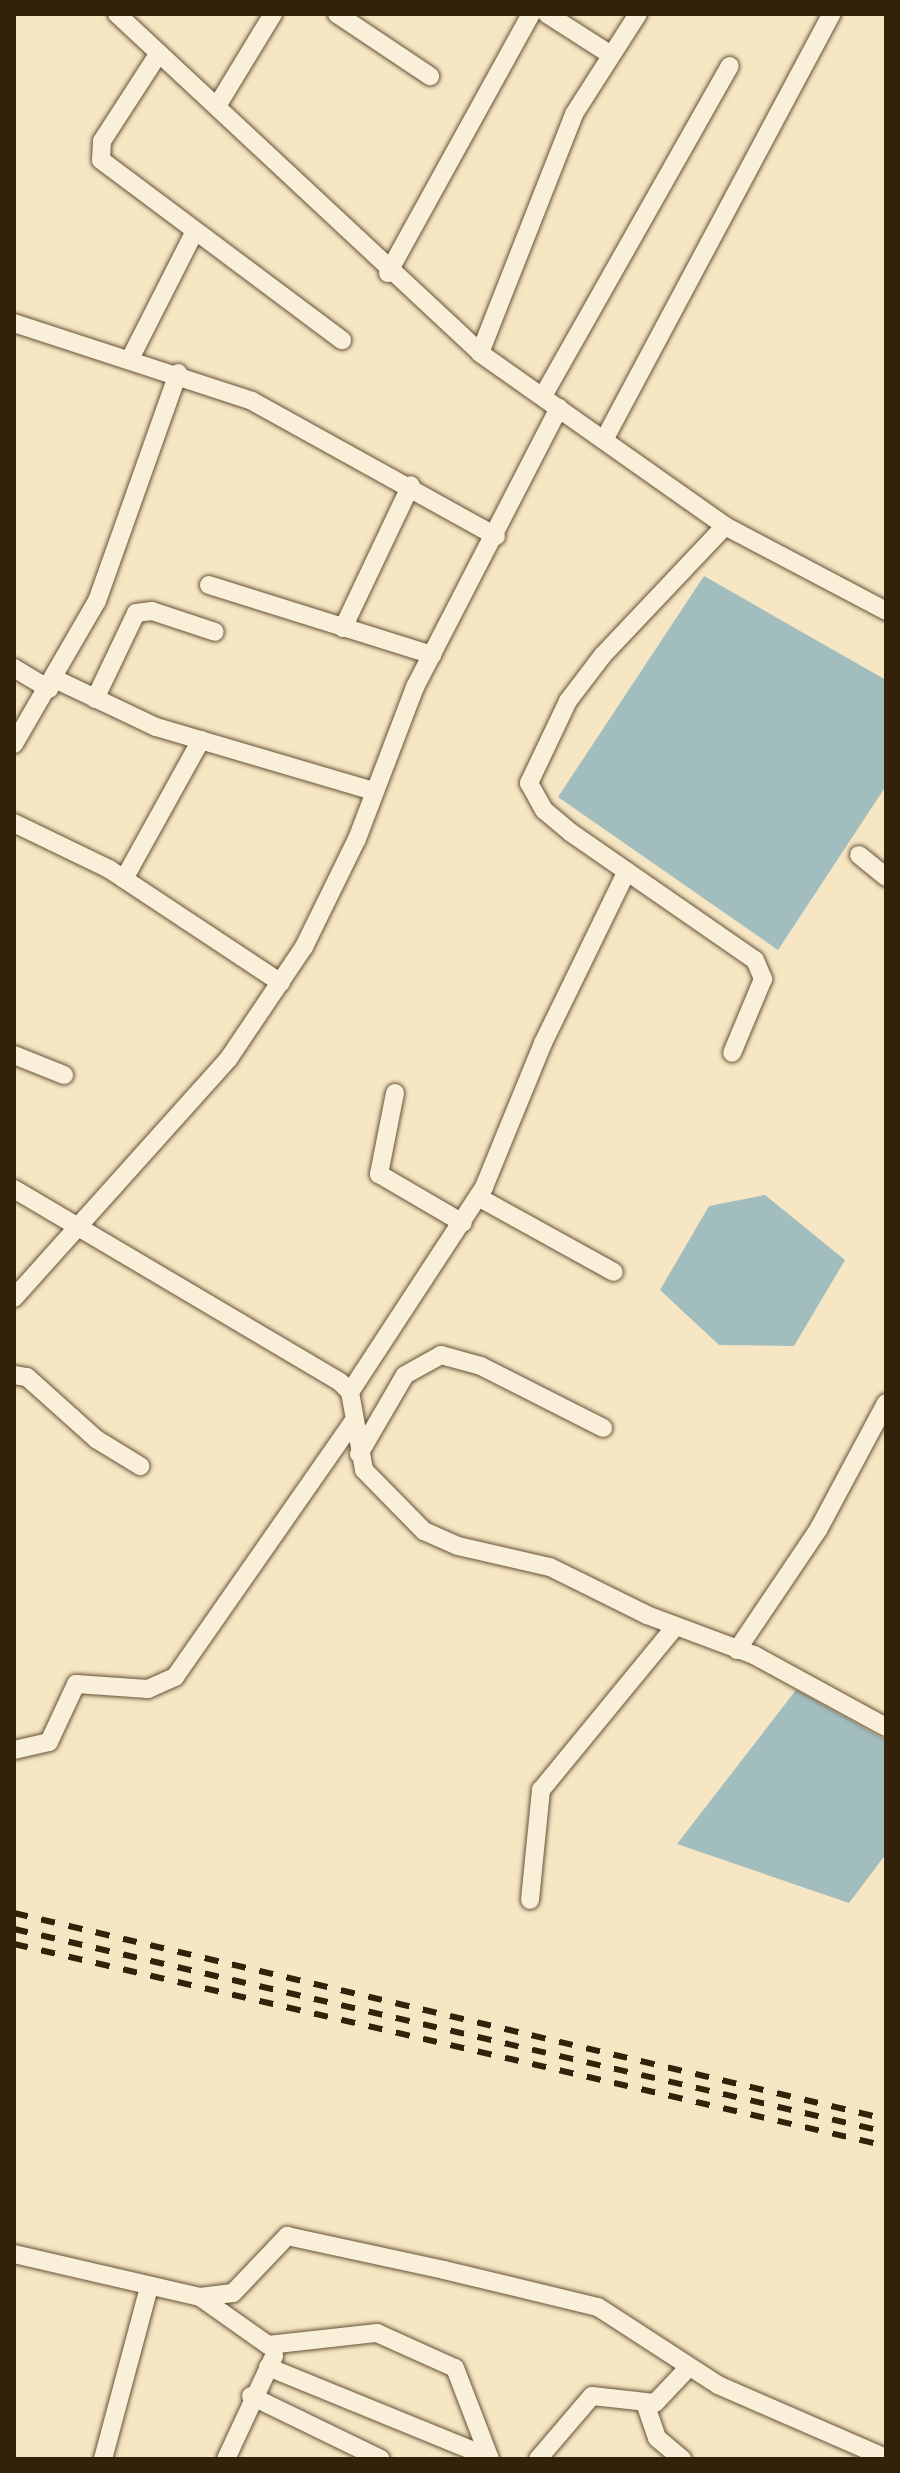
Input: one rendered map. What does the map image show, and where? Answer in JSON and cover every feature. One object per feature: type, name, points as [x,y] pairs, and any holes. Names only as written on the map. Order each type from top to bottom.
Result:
[{"type":"street","points":[[117,14],[217,106],[388,273],[480,353],[725,526],[886,611]]},
{"type":"street","points":[[217,106],[273,14]]},
{"type":"street","points":[[337,14],[430,76]]},
{"type":"street","points":[[388,273],[531,14]]},
{"type":"street","points":[[547,14],[611,55]]},
{"type":"street","points":[[480,353],[574,114],[638,14]]},
{"type":"street","points":[[604,440],[831,14]]},
{"type":"street","points":[[159,53],[98,151],[195,231],[342,340]]},
{"type":"street","points":[[543,396],[730,66]]},
{"type":"street","points":[[131,357],[195,231]]},
{"type":"street","points":[[14,323],[131,357],[252,401],[411,485],[496,536]]},
{"type":"street","points":[[14,744],[52,684],[97,601],[178,373]]},
{"type":"street","points":[[14,1298],[80,1228],[229,1058],[281,983],[324,911],[432,655],[496,536],[559,408]]},
{"type":"street","points":[[343,628],[411,485]]},
{"type":"street","points":[[725,526],[603,655],[568,701],[529,783],[544,810],[762,969],[732,1053]]},
{"type":"street","points":[[209,585],[432,655]]},
{"type":"street","points":[[95,699],[136,613],[152,611],[215,632]]},
{"type":"street","points":[[14,668],[201,740],[373,791]]},
{"type":"street","points":[[124,879],[201,740]]},
{"type":"street","points":[[14,823],[124,879],[281,983]]},
{"type":"street","points":[[859,855],[886,877]]},
{"type":"street","points":[[627,871],[478,1197],[350,1392],[359,1454],[379,1492],[444,1542],[534,1560],[675,1627],[737,1650],[886,1727]]},
{"type":"street","points":[[14,1055],[64,1075]]},
{"type":"street","points":[[395,1093],[379,1174],[463,1223]]},
{"type":"street","points":[[14,1189],[350,1392]]},
{"type":"street","points":[[478,1197],[614,1272]]},
{"type":"street","points":[[359,1454],[405,1375],[441,1355],[481,1366],[603,1428]]},
{"type":"street","points":[[14,1375],[27,1377],[96,1439],[140,1466]]},
{"type":"street","points":[[737,1650],[818,1530],[886,1403]]},
{"type":"street","points":[[14,1750],[49,1742],[76,1684],[148,1689],[175,1677],[354,1420]]},
{"type":"street","points":[[530,1900],[541,1790],[675,1627]]},
{"type":"street","points":[[14,2254],[200,2297],[233,2293],[287,2236],[598,2307],[688,2368],[886,2458]]},
{"type":"street","points":[[103,2459],[149,2287]]},
{"type":"street","points":[[200,2297],[238,2330],[280,2347],[377,2333],[455,2368],[490,2458]]},
{"type":"street","points":[[226,2459],[251,2396],[280,2347]]},
{"type":"street","points":[[268,2367],[490,2458]]},
{"type":"street","points":[[538,2459],[599,2393],[645,2403],[665,2399],[688,2368]]},
{"type":"street","points":[[251,2396],[381,2459]]},
{"type":"street","points":[[645,2403],[657,2438],[682,2459]]},
{"type":"water","points":[[704,576],[886,680],[886,786],[778,950],[558,797]]},
{"type":"water","points":[[765,1195],[845,1260],[794,1346],[719,1345],[660,1290],[709,1206]]},
{"type":"water","points":[[796,1690],[886,1740],[886,1854],[849,1903],[677,1844]]},
{"type":"railway","points":[[14,1913],[886,2119]]},
{"type":"railway","points":[[14,1929],[886,2132]]},
{"type":"railway","points":[[14,1944],[886,2146]]}]
